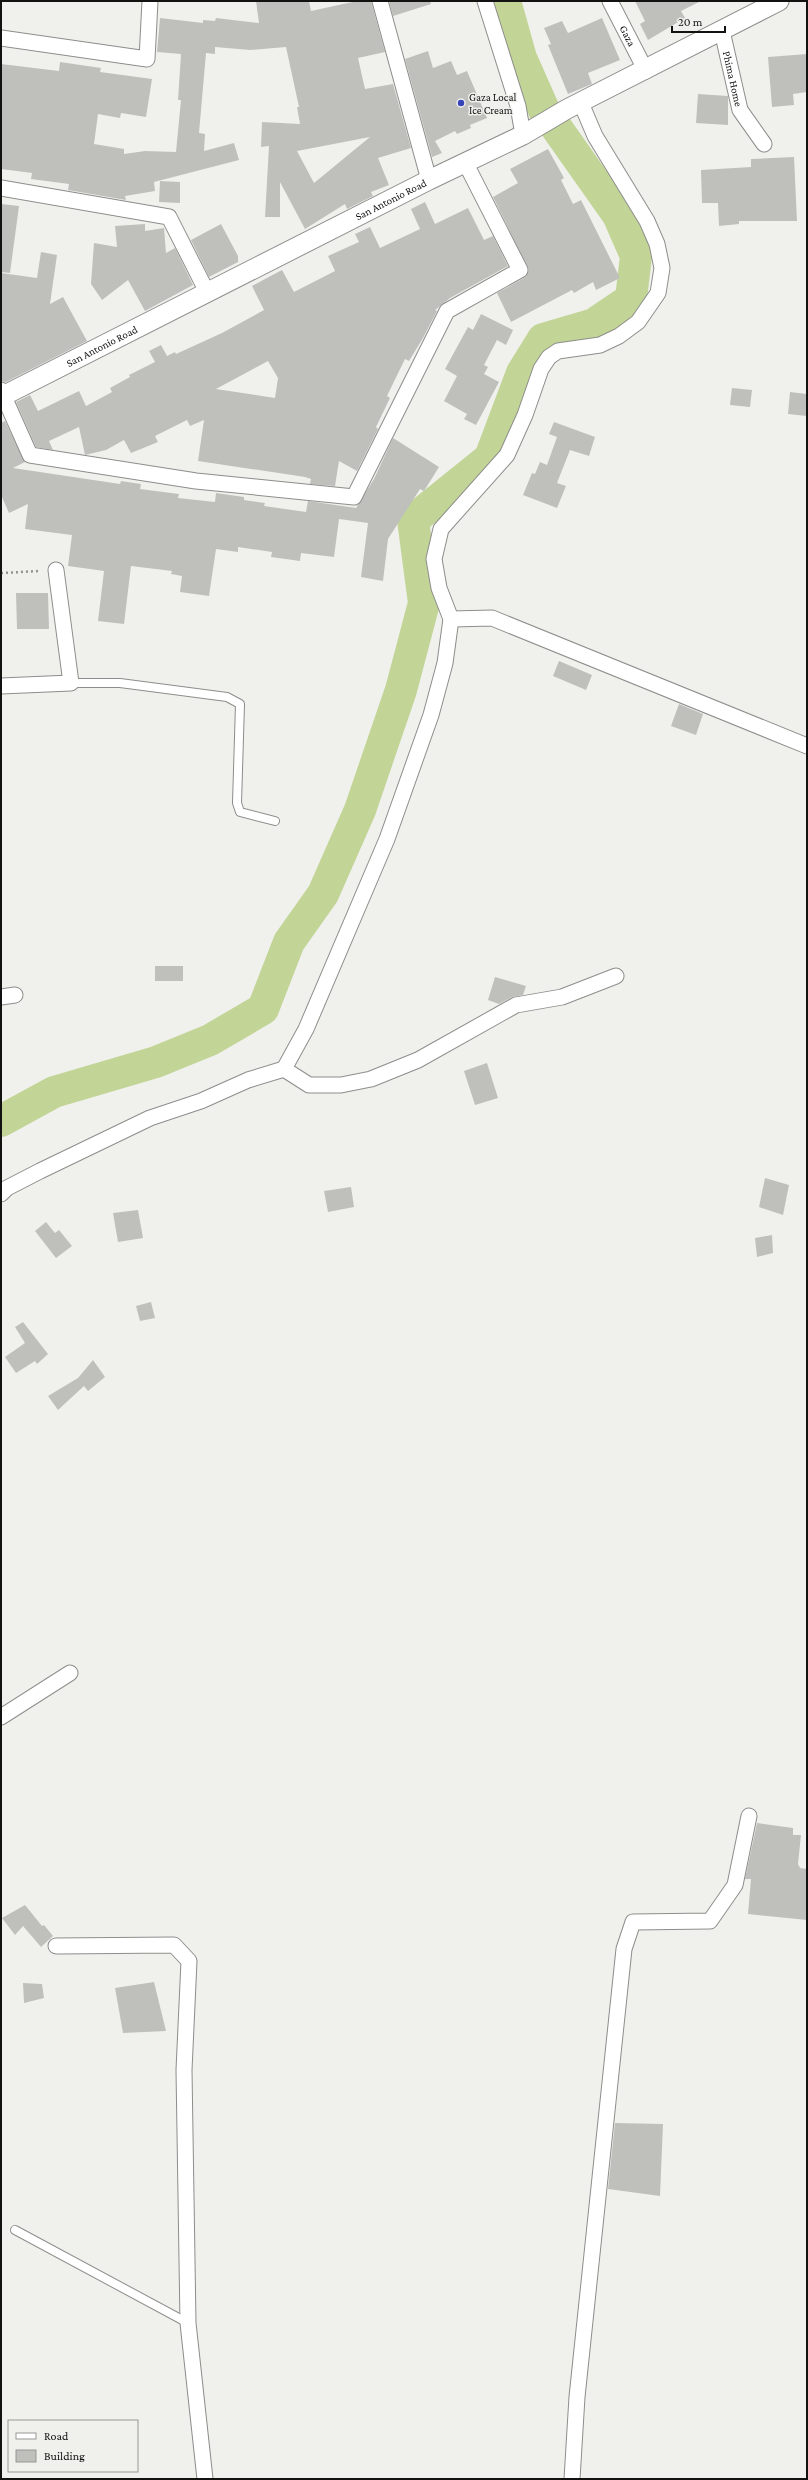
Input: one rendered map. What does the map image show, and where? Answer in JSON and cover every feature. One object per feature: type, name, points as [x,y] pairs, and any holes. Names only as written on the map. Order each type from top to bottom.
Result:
[{"type":"street","points":[[1,38],[146,59],[150,1]]},
{"type":"street","points":[[380,1],[429,180]]},
{"type":"street","points":[[485,1],[527,132]]},
{"type":"street","name":"Gaza","points":[[610,1],[646,71]]},
{"type":"street","name":"San Antonio Road","points":[[2,394],[527,132],[574,106],[646,71],[779,1]]},
{"type":"street","name":"Phima Home","points":[[722,31],[740,110],[764,144]]},
{"type":"street","points":[[1,1194],[7,1188],[40,1171],[150,1118],[201,1101],[248,1080],[284,1069],[306,1029],[387,839],[431,715],[445,663],[451,619],[439,588],[434,559],[441,529],[507,455],[525,415],[541,369],[549,357],[558,351],[600,345],[619,336],[638,322],[658,293],[662,268],[657,244],[647,221],[595,136],[574,106]]},
{"type":"street","points":[[2,394],[30,455],[196,481],[354,497],[447,311],[520,270],[465,162]]},
{"type":"street","points":[[1,188],[169,217],[208,292]]},
{"type":"street","points":[[1,686],[71,683],[56,570]]},
{"type":"street","points":[[451,619],[492,618],[807,746]]},
{"type":"street","points":[[284,1069],[309,1085],[341,1085],[371,1079],[418,1060],[516,1005],[562,997],[616,976]]},
{"type":"street","points":[[1,1718],[70,1673]]},
{"type":"street","points":[[572,2479],[578,2389],[624,1949],[633,1922],[710,1921],[735,1885],[749,1816]]},
{"type":"street","points":[[56,1946],[174,1945],[189,1961],[184,2070],[188,2323],[205,2479]]},
{"type":"lane","points":[[71,683],[136,685],[227,697],[240,704],[240,812],[275,821]]},
{"type":"lane","points":[[15,2230],[188,2323]]},
{"type":"path","points":[[1,573],[56,570]]},
{"type":"building","points":[[256,1],[309,1],[311,11],[357,1],[371,1],[385,52],[358,58],[365,89],[393,84],[411,148],[378,158],[389,185],[371,192],[373,196],[347,209],[345,204],[305,229],[280,182],[280,217],[265,217],[269,146],[261,147],[262,122],[300,124],[297,107],[299,107],[286,47],[250,50],[215,47],[215,54],[206,53],[199,133],[205,134],[204,151],[234,143],[239,160],[154,182],[155,191],[125,196],[126,200],[68,190],[69,184],[31,179],[32,173],[1,169],[1,64],[59,71],[60,62],[101,68],[100,72],[152,79],[146,117],[121,113],[120,118],[98,114],[94,144],[124,149],[124,154],[145,151],[176,152],[181,100],[178,100],[181,54],[157,52],[160,18],[203,23],[203,20],[215,21],[216,18],[259,23]],"holes":[[[370,137],[314,183],[297,151]]]},
{"type":"building","points":[[389,1],[430,1],[431,4],[393,16]]},
{"type":"building","points":[[635,1],[701,1],[681,11],[685,18],[648,40],[640,24],[645,21]]},
{"type":"building","points":[[602,18],[620,60],[588,73],[592,84],[568,94],[548,45],[551,44],[544,28],[562,21],[568,33]]},
{"type":"building","points":[[428,51],[433,68],[451,61],[457,75],[467,71],[487,118],[470,125],[471,128],[457,134],[455,131],[435,141],[442,153],[432,157],[405,59]]},
{"type":"building","points":[[807,54],[807,92],[793,94],[794,105],[772,107],[768,57]]},
{"type":"building","points":[[698,94],[728,96],[728,125],[696,123]]},
{"type":"building","points":[[548,149],[564,178],[561,180],[573,204],[581,200],[620,278],[596,290],[593,282],[574,293],[572,290],[511,322],[497,293],[524,278],[529,270],[493,197],[518,183],[510,169]]},
{"type":"building","points":[[794,157],[797,221],[739,221],[739,224],[719,226],[718,203],[702,203],[701,170],[751,167],[751,159]]},
{"type":"building","points":[[160,181],[180,182],[180,203],[159,202]]},
{"type":"building","points":[[425,202],[435,224],[468,208],[484,240],[493,236],[508,266],[450,298],[435,310],[437,311],[423,338],[409,361],[405,359],[387,396],[390,398],[376,427],[378,429],[357,471],[339,461],[335,486],[310,484],[311,479],[305,477],[198,461],[204,420],[190,426],[187,420],[155,436],[158,442],[131,453],[124,440],[106,450],[85,455],[79,427],[49,441],[53,450],[36,447],[16,402],[30,395],[38,411],[79,391],[86,406],[112,392],[110,388],[130,377],[129,375],[155,362],[149,351],[161,345],[167,356],[175,352],[176,354],[222,333],[264,310],[252,286],[265,279],[282,270],[294,292],[335,271],[328,256],[359,242],[355,234],[370,227],[380,248],[420,229],[411,209]],"holes":[[[268,361],[278,378],[275,398],[216,389]]]},
{"type":"building","points":[[1,204],[19,206],[10,273],[1,272]]},
{"type":"building","points":[[145,224],[145,231],[164,228],[166,253],[175,248],[193,285],[145,311],[128,280],[102,300],[91,284],[94,243],[117,247],[115,226]]},
{"type":"building","points":[[221,224],[238,256],[238,262],[209,277],[191,240]]},
{"type":"building","points":[[41,252],[57,255],[50,304],[63,297],[87,341],[6,382],[1,381],[1,273],[37,278]]},
{"type":"building","points":[[481,314],[513,330],[506,345],[497,340],[484,365],[488,367],[484,374],[499,382],[476,425],[464,419],[467,414],[444,401],[457,376],[445,369],[468,327],[473,330]]},
{"type":"building","points":[[732,388],[752,390],[750,407],[730,405]]},
{"type":"building","points":[[790,392],[807,394],[807,416],[788,414]]},
{"type":"building","points":[[5,421],[25,462],[13,468],[120,484],[121,481],[141,484],[140,489],[179,494],[178,498],[215,502],[216,493],[244,497],[244,500],[265,503],[264,506],[306,512],[308,501],[356,508],[374,479],[393,438],[439,467],[424,491],[420,489],[388,539],[383,581],[361,577],[368,523],[339,519],[334,557],[301,553],[300,561],[271,557],[272,552],[238,547],[238,552],[216,549],[209,596],[180,592],[182,576],[171,574],[172,571],[131,566],[124,624],[98,621],[104,571],[68,566],[72,535],[25,529],[28,504],[9,513],[1,495],[1,423]]},
{"type":"building","points":[[554,422],[595,437],[589,456],[570,450],[557,483],[566,486],[557,508],[523,495],[532,473],[535,474],[540,462],[547,465],[557,437],[549,434]]},
{"type":"building","points":[[16,593],[48,593],[49,629],[17,629]]},
{"type":"building","points":[[559,661],[592,675],[586,690],[553,676]]},
{"type":"building","points":[[679,704],[703,714],[696,735],[671,726]]},
{"type":"building","points":[[155,966],[183,966],[183,981],[155,981]]},
{"type":"building","points":[[495,977],[526,986],[523,995],[512,997],[499,1004],[488,1000]]},
{"type":"building","points":[[487,1063],[498,1098],[475,1105],[464,1071]]},
{"type":"building","points":[[765,1178],[789,1185],[783,1215],[759,1207]]},
{"type":"building","points":[[351,1187],[354,1207],[328,1212],[324,1191]]},
{"type":"building","points":[[138,1210],[143,1238],[118,1242],[113,1213]]},
{"type":"building","points":[[46,1222],[55,1233],[59,1230],[72,1246],[56,1258],[35,1231]]},
{"type":"building","points":[[772,1235],[773,1253],[757,1257],[755,1238]]},
{"type":"building","points":[[151,1302],[155,1318],[140,1321],[136,1306]]},
{"type":"building","points":[[23,1322],[48,1354],[37,1364],[35,1361],[16,1373],[5,1357],[25,1343],[15,1327]]},
{"type":"building","points":[[93,1360],[105,1377],[88,1391],[84,1386],[58,1410],[48,1396],[78,1378]]},
{"type":"building","points":[[757,1823],[793,1828],[793,1835],[801,1835],[798,1864],[800,1868],[807,1869],[807,1920],[748,1914],[751,1879],[745,1879]]},
{"type":"building","points":[[25,1905],[42,1926],[44,1925],[53,1936],[41,1947],[23,1926],[15,1935],[2,1918]]},
{"type":"building","points":[[154,1982],[166,2031],[123,2033],[115,1988]]},
{"type":"building","points":[[23,1983],[42,1984],[44,1998],[24,2003]]},
{"type":"building","points":[[615,2123],[663,2124],[660,2196],[608,2189]]},
{"type":"waterway","points":[[1,1121],[54,1092],[156,1062],[210,1040],[263,1009],[289,942],[323,894],[360,810],[401,690],[424,603],[413,520],[490,458],[522,373],[543,339],[594,324],[631,299],[636,256],[618,215],[544,110],[521,58],[505,1]]},
{"type":"place","name":"Gaza Local Ice Cream","points":[[461,103]]}]
